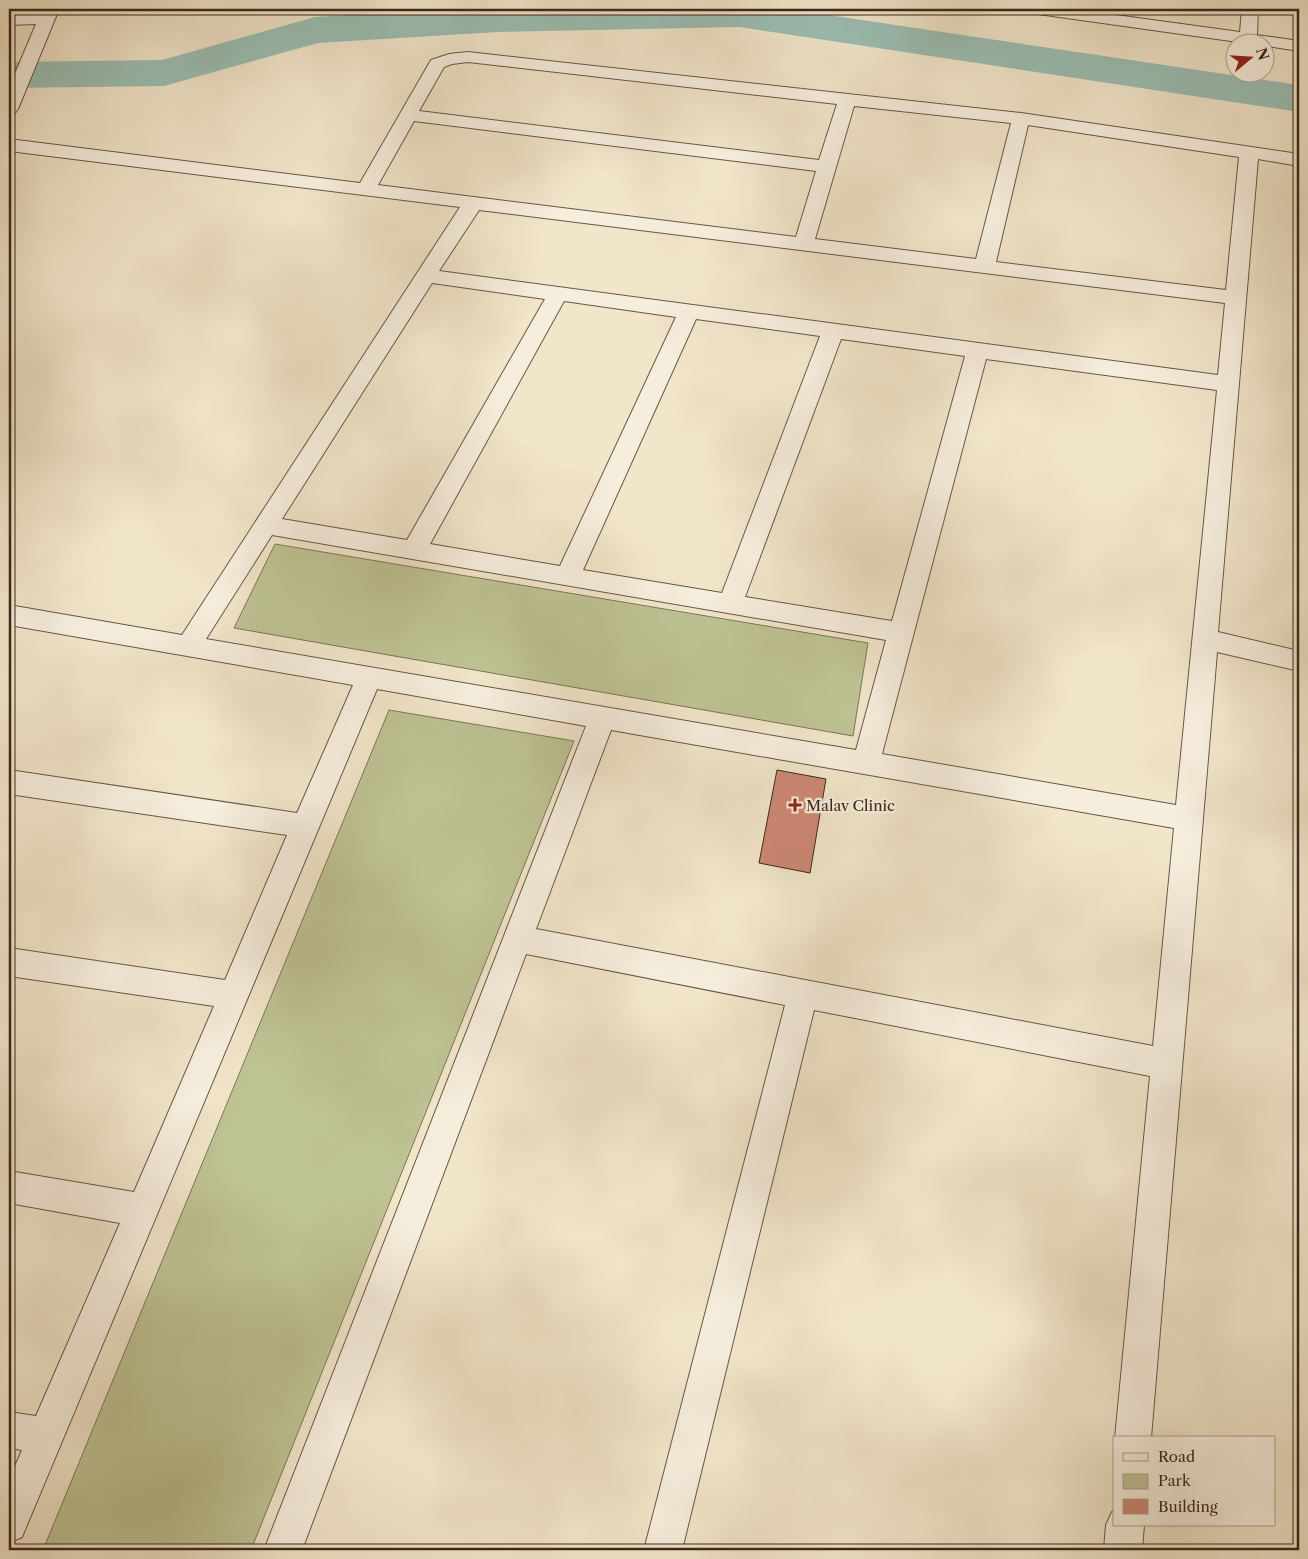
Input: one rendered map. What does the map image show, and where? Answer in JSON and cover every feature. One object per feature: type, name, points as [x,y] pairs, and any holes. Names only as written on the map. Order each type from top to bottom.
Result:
[{"type":"street","points":[[1038,9],[1226,36]]},
{"type":"street","points":[[1248,32],[1250,9]]},
{"type":"street","points":[[9,20],[46,19],[9,109]]},
{"type":"street","points":[[1276,43],[1299,46]]},
{"type":"street","points":[[366,189],[437,64],[449,59],[468,57],[1021,118],[1299,160]]},
{"type":"street","points":[[804,244],[847,99]]},
{"type":"street","points":[[408,115],[827,167]]},
{"type":"street","points":[[984,267],[1021,118]]},
{"type":"street","points":[[9,145],[1236,298]]},
{"type":"street","points":[[1133,1436],[1249,153]]},
{"type":"street","points":[[188,646],[473,203]]},
{"type":"street","points":[[426,276],[1228,384]]},
{"type":"street","points":[[414,550],[558,294]]},
{"type":"street","points":[[568,576],[690,312]]},
{"type":"street","points":[[730,604],[832,331]]},
{"type":"street","points":[[866,764],[977,350]]},
{"type":"street","points":[[266,525],[901,633]]},
{"type":"street","points":[[9,615],[1189,819]]},
{"type":"street","points":[[1205,639],[1299,661]]},
{"type":"street","points":[[9,1524],[369,677]]},
{"type":"street","points":[[283,1550],[602,718]]},
{"type":"street","points":[[9,782],[306,826]]},
{"type":"street","points":[[518,938],[1167,1064]]},
{"type":"street","points":[[9,962],[233,995]]},
{"type":"street","points":[[664,1550],[803,993]]},
{"type":"street","points":[[9,1187],[143,1210]]},
{"type":"street","points":[[9,1430],[46,1436]]},
{"type":"street","points":[[1123,1550],[1125,1526]]},
{"type":"green space","points":[[275,544],[868,643],[853,736],[234,628]]},
{"type":"green space","points":[[389,710],[574,741],[251,1550],[43,1550]]},
{"type":"building","points":[[777,770],[826,779],[810,873],[759,863]]},
{"type":"waterway","points":[[9,75],[164,73],[315,30],[497,19],[739,14],[1299,99]]},
{"type":"place","name":"Malav Clinic","points":[[795,805]]}]
